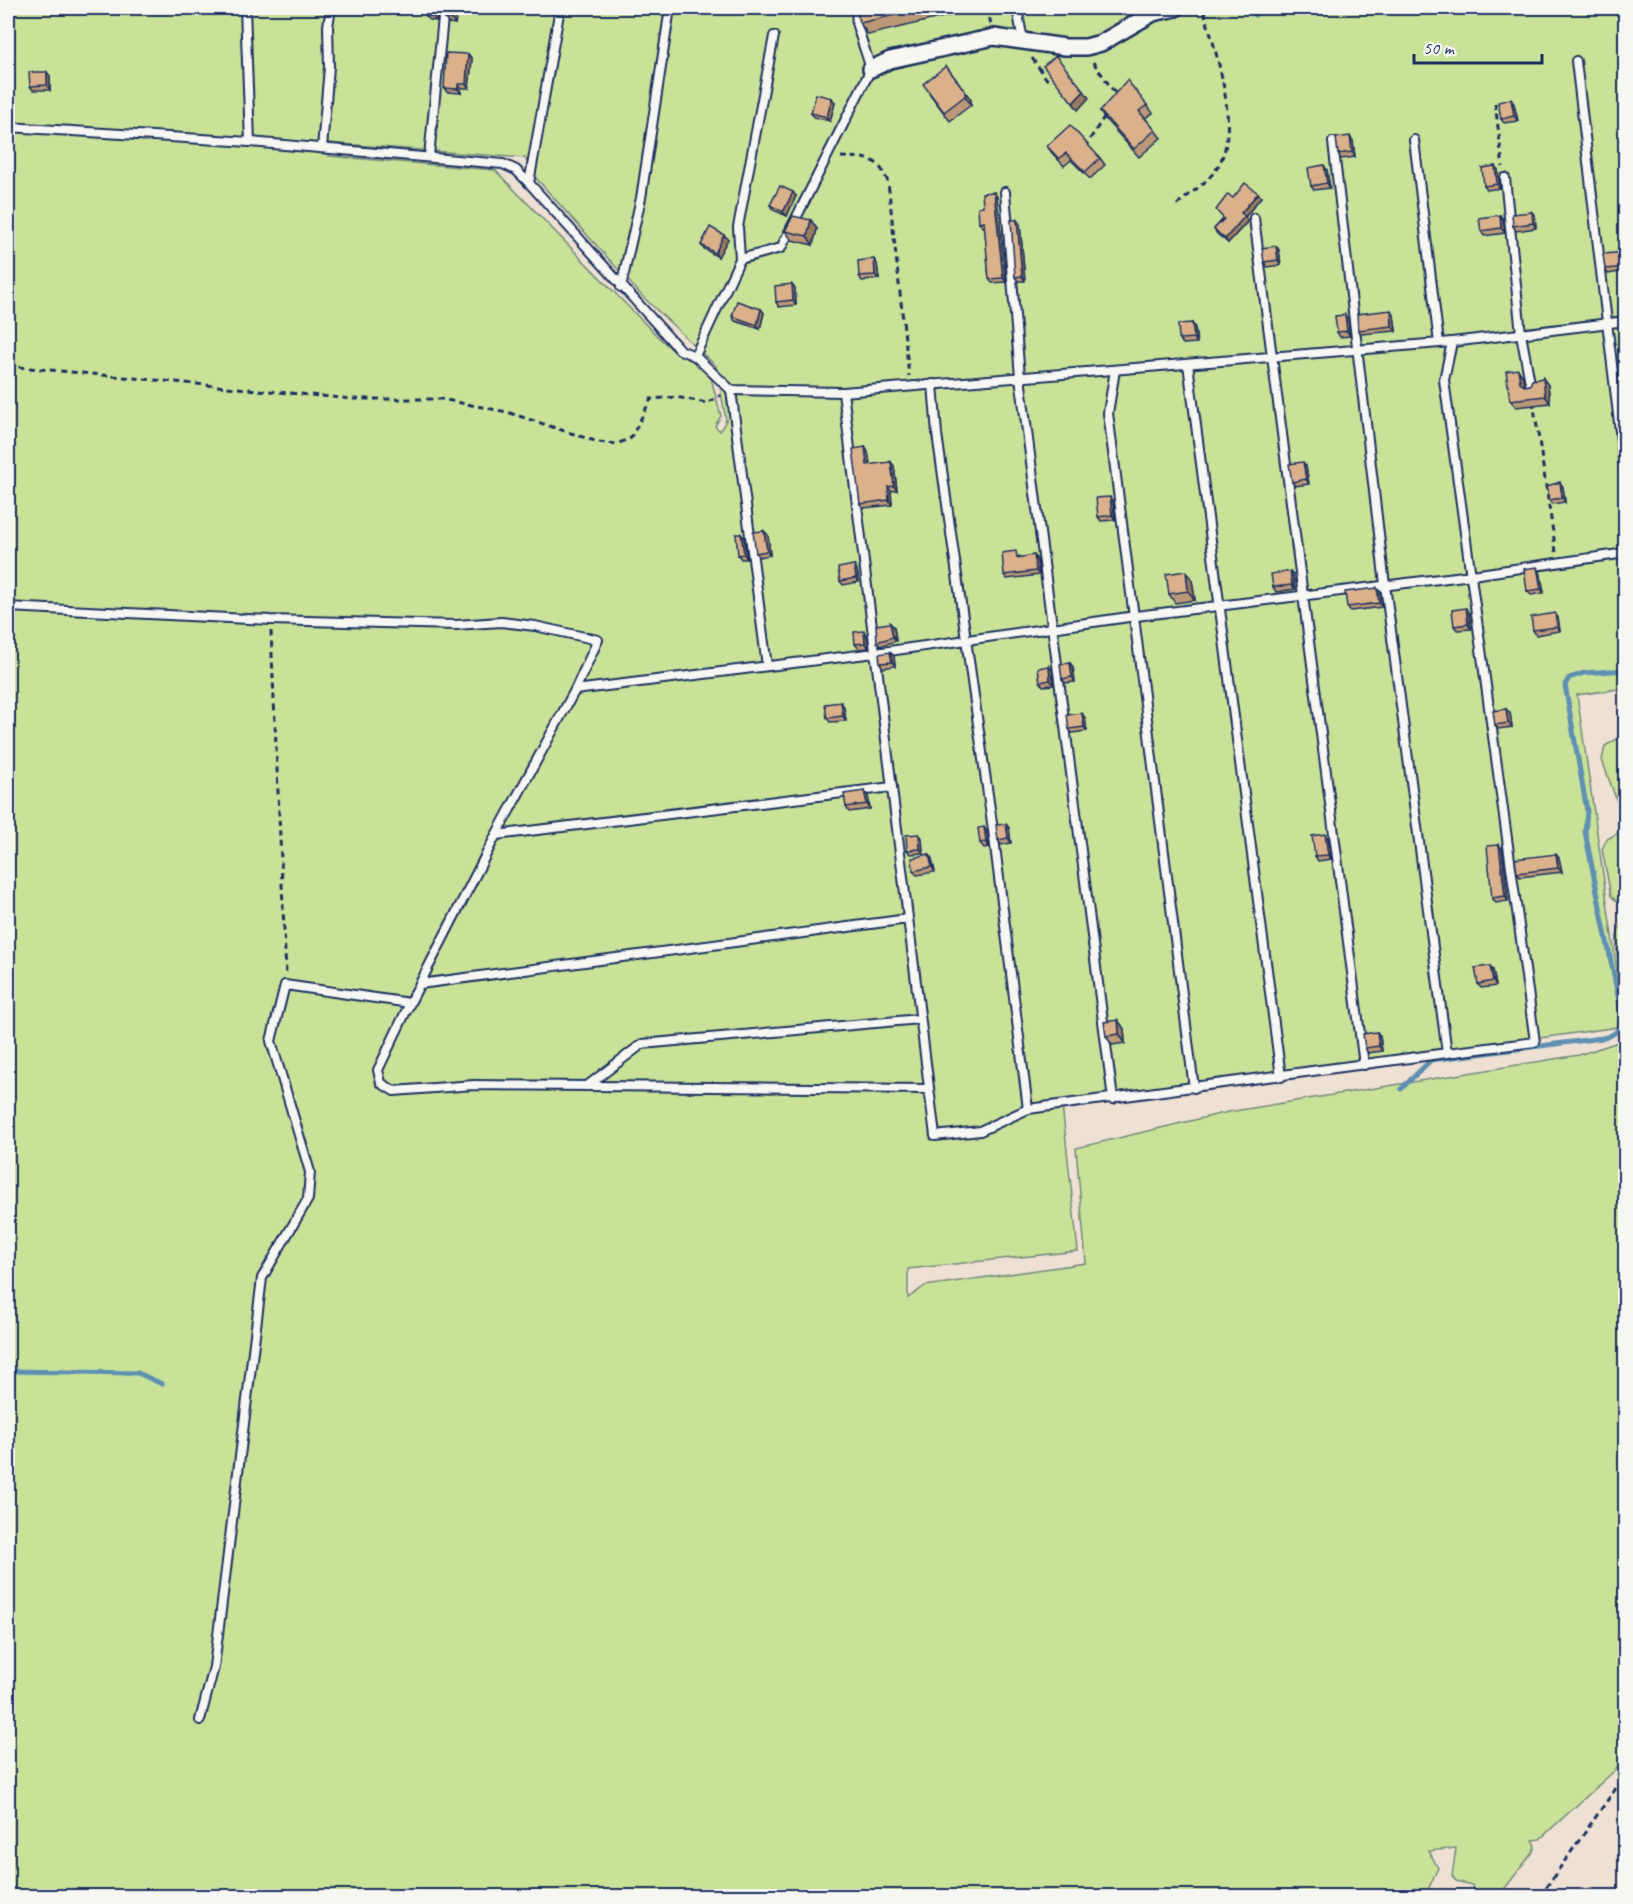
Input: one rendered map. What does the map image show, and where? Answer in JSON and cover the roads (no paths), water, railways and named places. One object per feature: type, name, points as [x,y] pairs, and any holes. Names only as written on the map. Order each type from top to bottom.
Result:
[{"type":"street","points":[[871,69],[890,60],[994,37],[1065,48],[1086,47],[1101,43],[1153,12],[1176,8]]},
{"type":"lane","points":[[245,8],[250,142]]},
{"type":"lane","points":[[322,148],[331,8]]},
{"type":"lane","points":[[429,156],[444,8]]},
{"type":"lane","points":[[529,183],[560,8]]},
{"type":"lane","points":[[621,287],[641,198],[670,8]]},
{"type":"lane","points":[[740,259],[781,248],[871,69],[857,26],[856,8]]},
{"type":"lane","points":[[1017,8],[1023,41]]},
{"type":"lane","points":[[695,356],[740,259],[738,227],[774,36]]},
{"type":"lane","points":[[1576,61],[1626,482]]},
{"type":"lane","points":[[8,127],[429,156],[503,164],[516,170],[680,350],[695,356],[731,390],[767,666]]},
{"type":"lane","points":[[1414,140],[1439,343]]},
{"type":"lane","points":[[1333,142],[1384,585],[1447,1053]]},
{"type":"lane","points":[[1505,178],[1521,334],[1531,388]]},
{"type":"lane","points":[[1005,192],[1020,377],[1113,1099]]},
{"type":"lane","points":[[1254,218],[1364,1065]]},
{"type":"lane","points":[[731,390],[843,392],[1452,342],[1626,321]]},
{"type":"lane","points":[[843,392],[935,1136],[980,1131],[1028,1109],[1535,1042],[1444,380],[1452,342]]},
{"type":"lane","points":[[1188,364],[1281,1077]]},
{"type":"lane","points":[[1115,370],[1108,413],[1136,616],[1194,1088]]},
{"type":"lane","points":[[933,384],[937,434],[1028,1109]]},
{"type":"lane","points":[[575,690],[875,653],[1136,616],[1472,575],[1626,553]]},
{"type":"lane","points":[[8,607],[270,620],[456,625],[501,622],[535,626],[598,640],[575,690],[496,835],[378,1070],[381,1083],[394,1091],[474,1085],[928,1089]]},
{"type":"lane","points":[[496,835],[892,787]]},
{"type":"lane","points":[[420,984],[908,919]]},
{"type":"lane","points":[[200,1720],[214,1667],[262,1278],[309,1199],[310,1172],[271,1041],[285,985],[410,1003]]},
{"type":"lane","points":[[587,1086],[642,1044],[920,1019]]},
{"type":"waterway","points":[[1252,8],[1255,15]]},
{"type":"waterway","points":[[1401,1089],[1431,1060],[1602,1038],[1611,1035],[1618,1028],[1622,1016],[1585,832],[1587,811],[1565,685],[1569,678],[1584,673],[1626,670]]},
{"type":"waterway","points":[[8,1371],[138,1373],[162,1384]]}]
